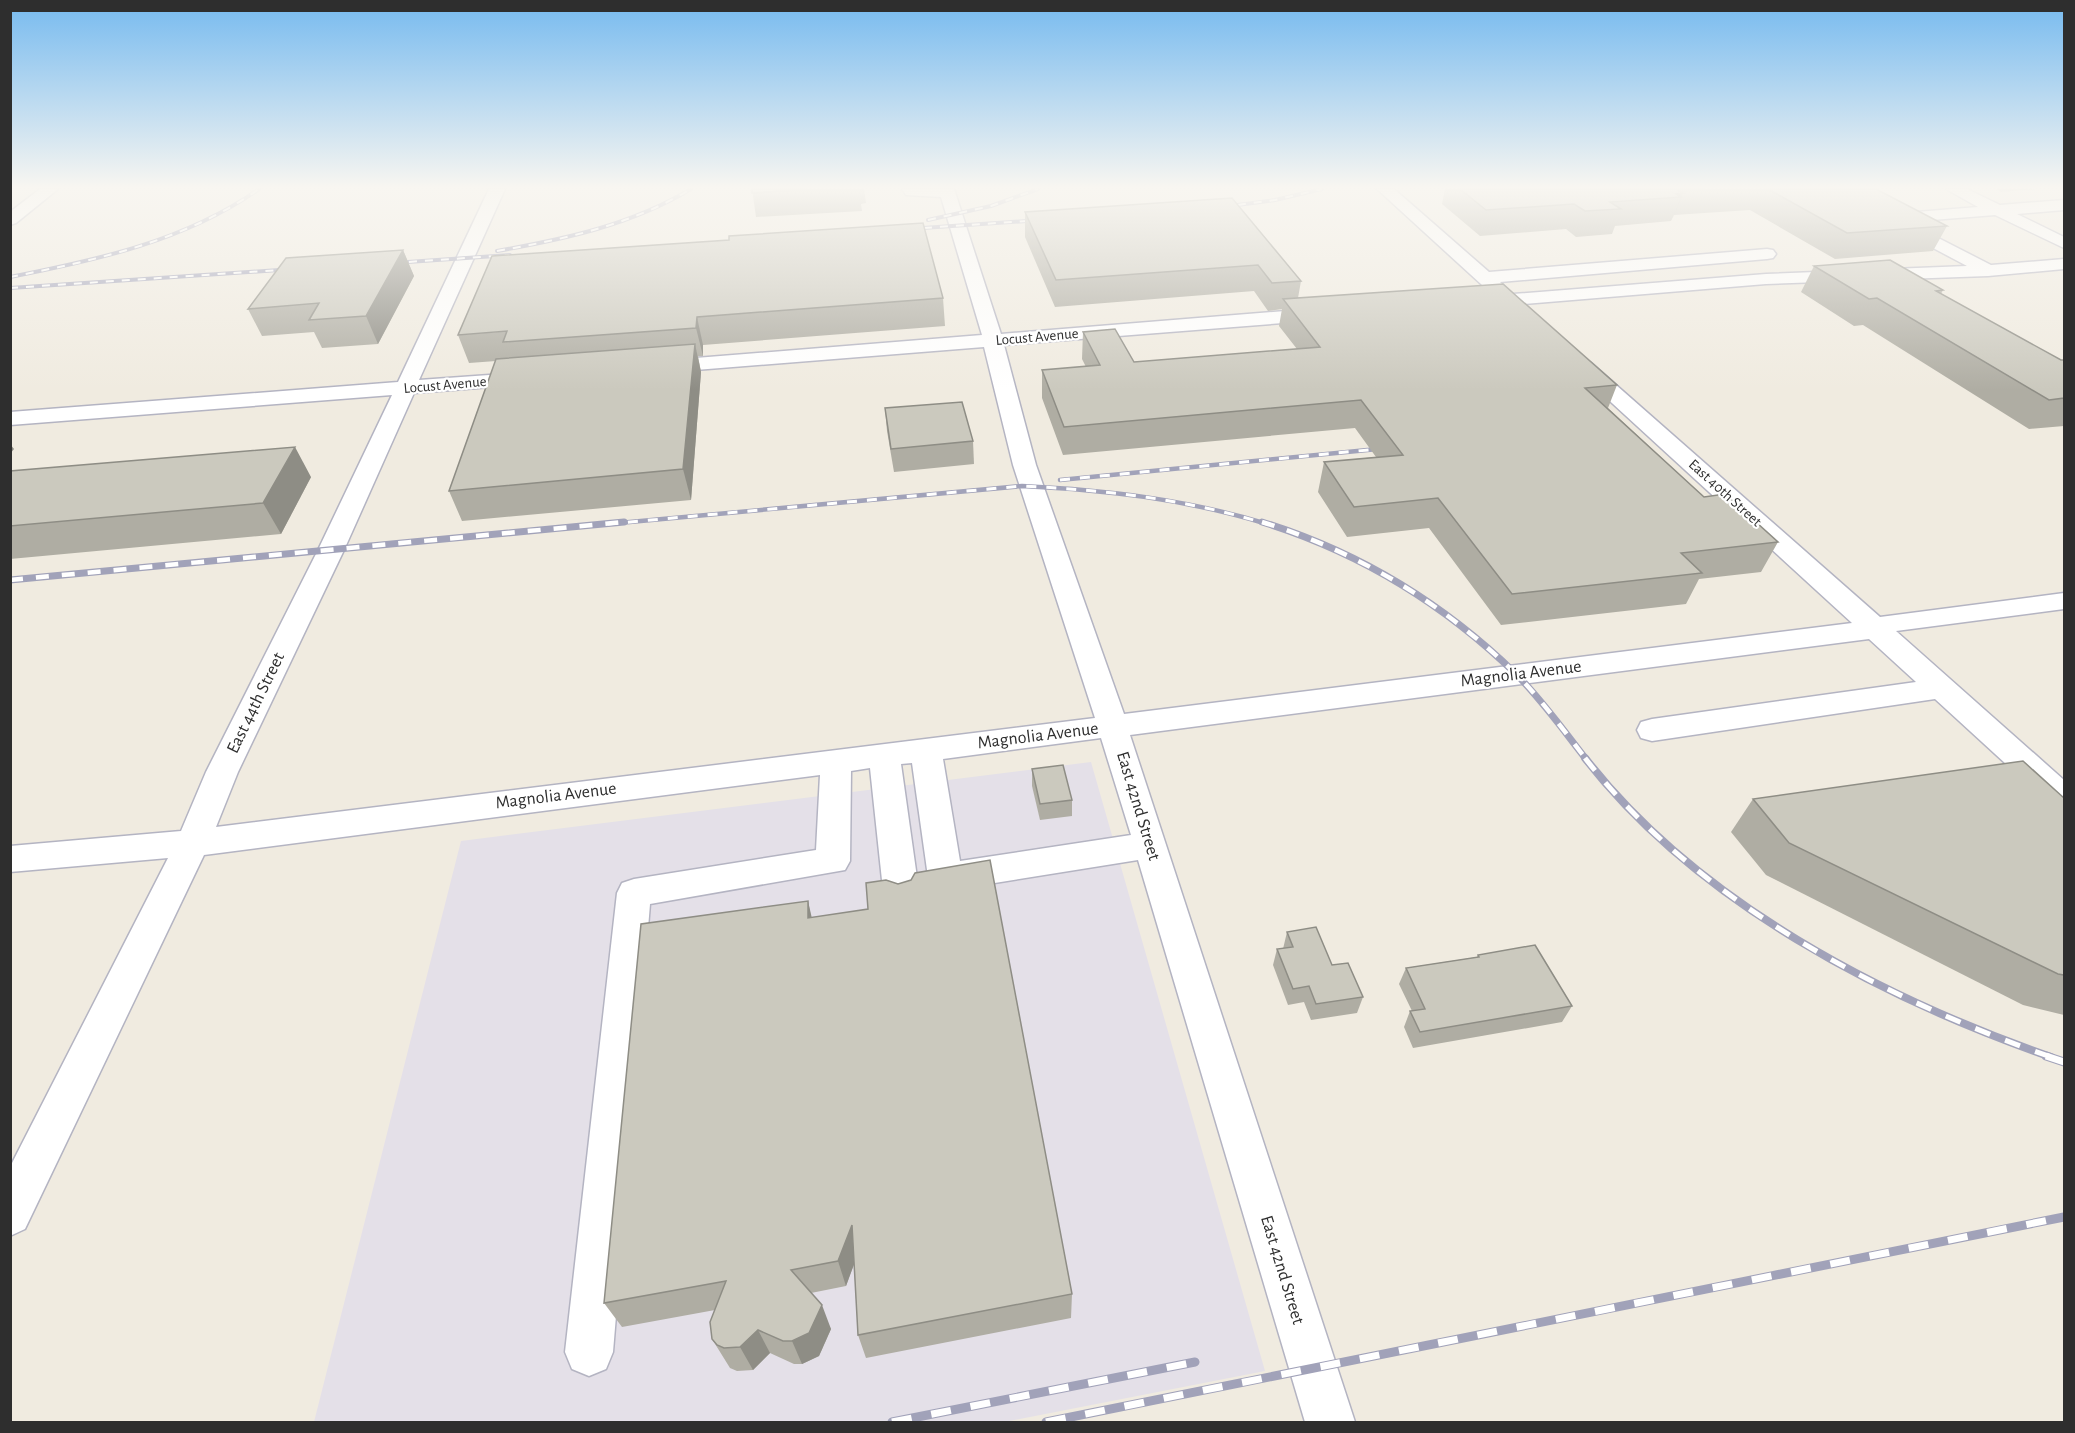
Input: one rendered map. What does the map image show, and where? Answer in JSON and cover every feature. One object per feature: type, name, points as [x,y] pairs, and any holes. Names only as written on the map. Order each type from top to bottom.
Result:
[{"type":"street","name":"East 44th Street","points":[[10,1214],[193,843],[222,772],[332,550],[466,256]]},
{"type":"street","name":"East 42nd Street","points":[[967,256],[993,340],[1030,483],[1064,574],[1113,726],[1209,1040],[1330,1422]]},
{"type":"street","points":[[1459,256],[1534,323]]},
{"type":"street","points":[[1484,278],[1745,256]]},
{"type":"street","points":[[1960,256],[1988,270]]},
{"type":"street","points":[[1461,303],[1766,279],[1988,270],[2064,264]]},
{"type":"street","name":"Locust Avenue","points":[[641,369],[1344,312]]},
{"type":"street","name":"East 40th Street","points":[[1570,354],[2064,798]]},
{"type":"street","name":"Locust Avenue","points":[[10,420],[547,376]]},
{"type":"street","name":"Magnolia Avenue","points":[[10,859],[193,843],[1877,629],[1890,623],[2064,602]]},
{"type":"street","points":[[1652,730],[1943,688]]},
{"type":"street","points":[[926,750],[945,877],[1150,845]]},
{"type":"street","points":[[884,755],[902,899]]},
{"type":"street","points":[[589,1352],[634,892],[833,861],[836,761]]},
{"type":"shaded area","points":[[1091,762],[1265,1371],[1004,1422],[314,1422],[461,841]]},
{"type":"building","points":[[400,256],[366,316],[309,320],[319,303],[248,309],[286,258]]},
{"type":"building","points":[[492,256],[932,256],[943,298],[697,317],[696,328],[503,342],[507,331],[458,335]]},
{"type":"building","points":[[1045,256],[1280,256],[1301,281],[1272,283],[1258,265],[1056,280]]},
{"type":"building","points":[[1890,260],[1943,290],[1936,291],[2064,360],[2064,398],[2049,400],[1877,298],[1869,299],[1814,266]]},
{"type":"building","points":[[1503,284],[1617,385],[1585,388],[1704,497],[1725,494],[1778,542],[1681,553],[1702,573],[1512,594],[1438,498],[1354,507],[1324,462],[1403,455],[1361,400],[1064,427],[1042,370],[1100,365],[1083,332],[1115,329],[1134,362],[1320,347],[1283,299]]},
{"type":"building","points":[[695,344],[683,469],[449,491],[496,359]]},
{"type":"building","points":[[962,402],[973,441],[891,449],[885,408]]},
{"type":"building","points":[[295,447],[263,503],[10,526],[10,471]]},
{"type":"building","points":[[2023,761],[2064,798],[2064,975],[1789,843],[1753,799]]},
{"type":"building","points":[[1063,765],[1072,800],[1040,804],[1032,769]]},
{"type":"building","points":[[990,860],[1072,1294],[858,1335],[852,1225],[838,1261],[791,1270],[822,1305],[809,1333],[792,1341],[783,1341],[758,1330],[740,1347],[724,1348],[717,1345],[712,1339],[710,1322],[726,1281],[604,1303],[641,924],[808,901],[808,918],[868,909],[866,883],[886,880],[898,884],[911,880],[915,873]]},
{"type":"building","points":[[1316,927],[1332,965],[1348,963],[1363,997],[1316,1004],[1309,986],[1293,989],[1277,949],[1293,947],[1287,932]]},
{"type":"building","points":[[1535,945],[1572,1006],[1420,1032],[1410,1011],[1425,1009],[1406,968],[1479,957],[1478,955]]},
{"type":"railway","points":[[10,277],[104,256]]},
{"type":"railway","points":[[393,263],[497,256]]},
{"type":"railway","points":[[10,288],[294,269]]},
{"type":"railway","points":[[1060,480],[1388,448]]},
{"type":"railway","points":[[608,524],[1022,486],[1146,497],[1206,508],[1267,524]]},
{"type":"railway","points":[[10,580],[624,522]]},
{"type":"railway","points":[[1262,522],[1298,534],[1366,565],[1430,603],[1460,625],[1516,674],[1586,759]]},
{"type":"railway","points":[[1585,758],[1630,810],[1681,857],[1737,900],[1797,939],[1923,1006],[2051,1057]]},
{"type":"railway","points":[[2046,1056],[2064,1062]]},
{"type":"railway","points":[[1046,1422],[2064,1217]]},
{"type":"railway","points":[[892,1422],[1195,1362]]}]
